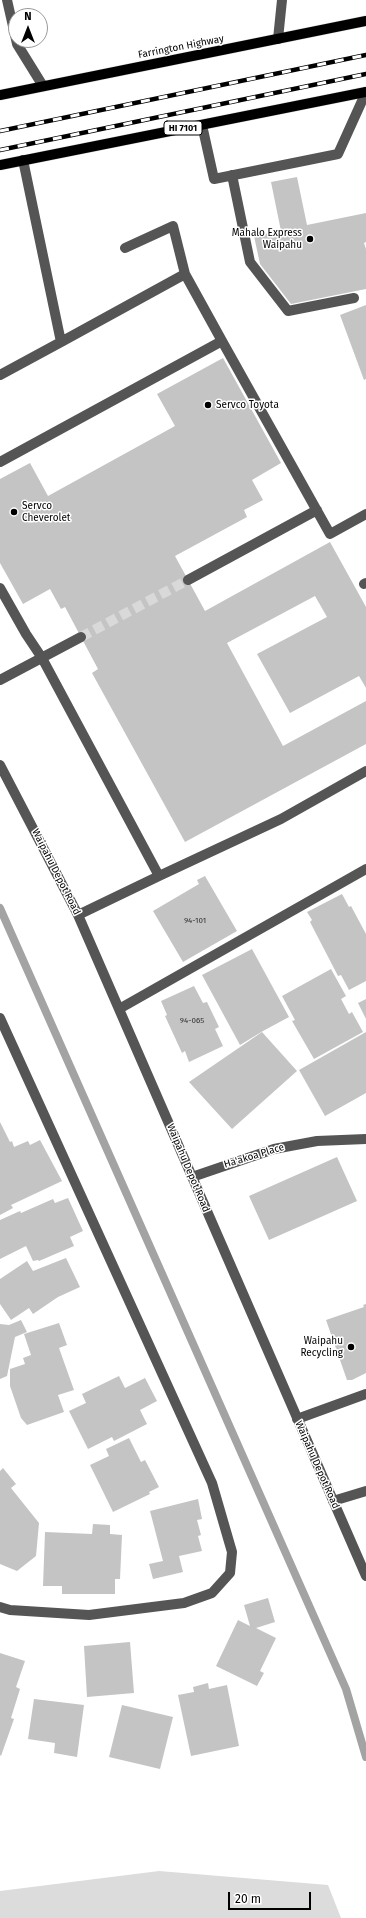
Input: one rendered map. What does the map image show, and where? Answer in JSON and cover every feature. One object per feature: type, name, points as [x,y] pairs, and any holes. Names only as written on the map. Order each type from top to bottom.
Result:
[{"type":"main road","name":"Farrington Highway","points":[[0,95],[366,22]]},
{"type":"main road","name":"HI 7101","points":[[0,165],[366,92]]},
{"type":"street","points":[[7,0],[17,44],[43,86]]},
{"type":"street","points":[[278,39],[282,0]]},
{"type":"street","points":[[202,125],[214,179],[338,154],[366,92]]},
{"type":"street","points":[[24,160],[61,342]]},
{"type":"street","points":[[232,175],[250,262],[288,311],[354,298]]},
{"type":"street","points":[[125,248],[173,226],[185,274],[330,534],[366,514]]},
{"type":"street","points":[[0,374],[185,274]]},
{"type":"street","points":[[0,462],[222,341]]},
{"type":"street","points":[[188,580],[317,510]]},
{"type":"street","points":[[0,588],[26,634],[42,658],[159,876]]},
{"type":"street","points":[[0,680],[80,637]]},
{"type":"street","name":"Waipahu Depot Road","points":[[0,765],[78,915],[366,1576]]},
{"type":"street","points":[[78,915],[281,819],[366,771]]},
{"type":"street","points":[[119,1009],[366,869]]},
{"type":"street","points":[[0,1018],[212,1483],[232,1552],[230,1572],[212,1593],[184,1604],[89,1614],[10,1610],[0,1608]]},
{"type":"street","name":"Ha'akoa Place","points":[[192,1177],[274,1149],[317,1140],[366,1139]]},
{"type":"street","points":[[297,1419],[366,1394]]},
{"type":"street","points":[[333,1500],[366,1491]]},
{"type":"shaded area","points":[[159,1871],[328,1885],[341,1918],[0,1918],[0,1891]]},
{"type":"building","name":"Mahalo Express Waipahu","points":[[297,177],[307,225],[366,213],[366,242],[364,243],[366,249],[366,289],[291,304],[260,264],[254,236],[281,231],[271,182]]},
{"type":"building","points":[[366,305],[366,379],[364,380],[340,315]]},
{"type":"building","points":[[223,358],[281,463],[252,480],[263,500],[244,510],[247,517],[175,556],[205,611],[330,542],[366,607],[366,688],[359,676],[290,713],[257,654],[327,617],[315,596],[227,643],[283,746],[366,701],[366,744],[185,842],[92,673],[98,669],[65,607],[61,609],[50,589],[23,604],[0,563],[0,479],[30,463],[48,496],[175,426],[157,394]]},
{"type":"building","points":[[205,876],[237,931],[183,962],[153,911],[199,884],[197,880]]},
{"type":"building","points":[[342,894],[349,907],[351,906],[366,934],[366,981],[349,990],[341,975],[338,976],[310,922],[312,920],[307,912]]},
{"type":"building","points":[[252,949],[289,1017],[240,1045],[202,975]]},
{"type":"building","points":[[331,969],[346,996],[341,999],[349,1014],[352,1012],[363,1032],[314,1059],[292,1021],[295,1020],[282,996]]},
{"type":"building","points":[[194,986],[203,1003],[207,1002],[219,1027],[215,1029],[223,1046],[189,1062],[185,1051],[182,1053],[165,1016],[167,1015],[161,1001]]},
{"type":"building","points":[[366,999],[366,1019],[358,1003]]},
{"type":"building","points":[[262,1032],[297,1071],[232,1129],[189,1082]]},
{"type":"building","points":[[366,1032],[366,1093],[325,1116],[299,1070]]},
{"type":"building","points":[[0,1122],[14,1147],[28,1141],[30,1145],[40,1140],[62,1181],[11,1205],[13,1208],[0,1215]]},
{"type":"building","points":[[337,1157],[357,1201],[269,1240],[249,1196]]},
{"type":"building","points":[[68,1198],[83,1231],[70,1237],[74,1246],[39,1261],[33,1261],[26,1246],[0,1259],[0,1220],[20,1211],[21,1213],[53,1199],[55,1203]]},
{"type":"building","points":[[66,1258],[80,1287],[58,1297],[33,1314],[29,1308],[11,1320],[0,1304],[0,1279],[27,1261],[33,1271]]},
{"type":"building","name":"Waipahu Recycling","points":[[366,1304],[366,1373],[352,1380],[347,1380],[326,1320],[364,1307],[363,1305]]},
{"type":"building","points":[[21,1320],[27,1332],[15,1337],[7,1376],[0,1379],[0,1324],[9,1325]]},
{"type":"building","points":[[59,1323],[67,1345],[59,1348],[74,1390],[58,1395],[64,1412],[27,1425],[21,1418],[10,1386],[10,1369],[25,1364],[23,1358],[31,1355],[24,1334]]},
{"type":"building","points":[[119,1376],[125,1388],[145,1378],[157,1401],[140,1410],[147,1424],[114,1441],[112,1437],[88,1449],[69,1411],[86,1403],[82,1394]]},
{"type":"building","points":[[129,1438],[141,1462],[145,1460],[159,1487],[149,1492],[150,1494],[113,1512],[90,1465],[109,1456],[106,1449]]},
{"type":"building","points":[[3,1468],[16,1484],[11,1488],[39,1523],[36,1556],[17,1571],[0,1564],[0,1471]]},
{"type":"building","points":[[198,1499],[202,1519],[197,1520],[201,1535],[198,1536],[202,1551],[179,1556],[183,1572],[153,1579],[149,1564],[163,1561],[150,1511]]},
{"type":"building","points":[[93,1524],[110,1525],[110,1534],[122,1535],[120,1579],[115,1579],[115,1594],[62,1594],[62,1586],[43,1586],[45,1532],[92,1534]]},
{"type":"building","points":[[268,1598],[275,1622],[256,1628],[276,1638],[260,1671],[264,1673],[257,1686],[216,1666],[238,1620],[250,1626],[244,1605]]},
{"type":"building","points":[[130,1642],[134,1693],[87,1697],[84,1646]]},
{"type":"building","points":[[0,1653],[25,1661],[16,1687],[20,1689],[11,1718],[14,1719],[1,1756],[0,1755]]},
{"type":"building","points":[[208,1683],[209,1689],[227,1685],[239,1746],[191,1756],[178,1695],[194,1692],[193,1687]]},
{"type":"building","points":[[34,1699],[84,1705],[77,1757],[54,1753],[55,1743],[28,1739]]},
{"type":"building","points":[[122,1705],[173,1717],[160,1769],[109,1757]]},
{"type":"waterway","points":[[0,908],[346,1689],[366,1757]]},
{"type":"tunnel","points":[[81,637],[188,580]]},
{"type":"railway","points":[[0,131],[366,55]]},
{"type":"railway","points":[[0,150],[366,74]]},
{"type":"place","name":"Mahalo Express Waipahu","points":[[310,239]]},
{"type":"place","name":"Servco Toyota","points":[[208,405]]},
{"type":"place","name":"Servco Cheverolet","points":[[14,512]]},
{"type":"place","name":"Waipahu Recycling","points":[[351,1347]]}]
